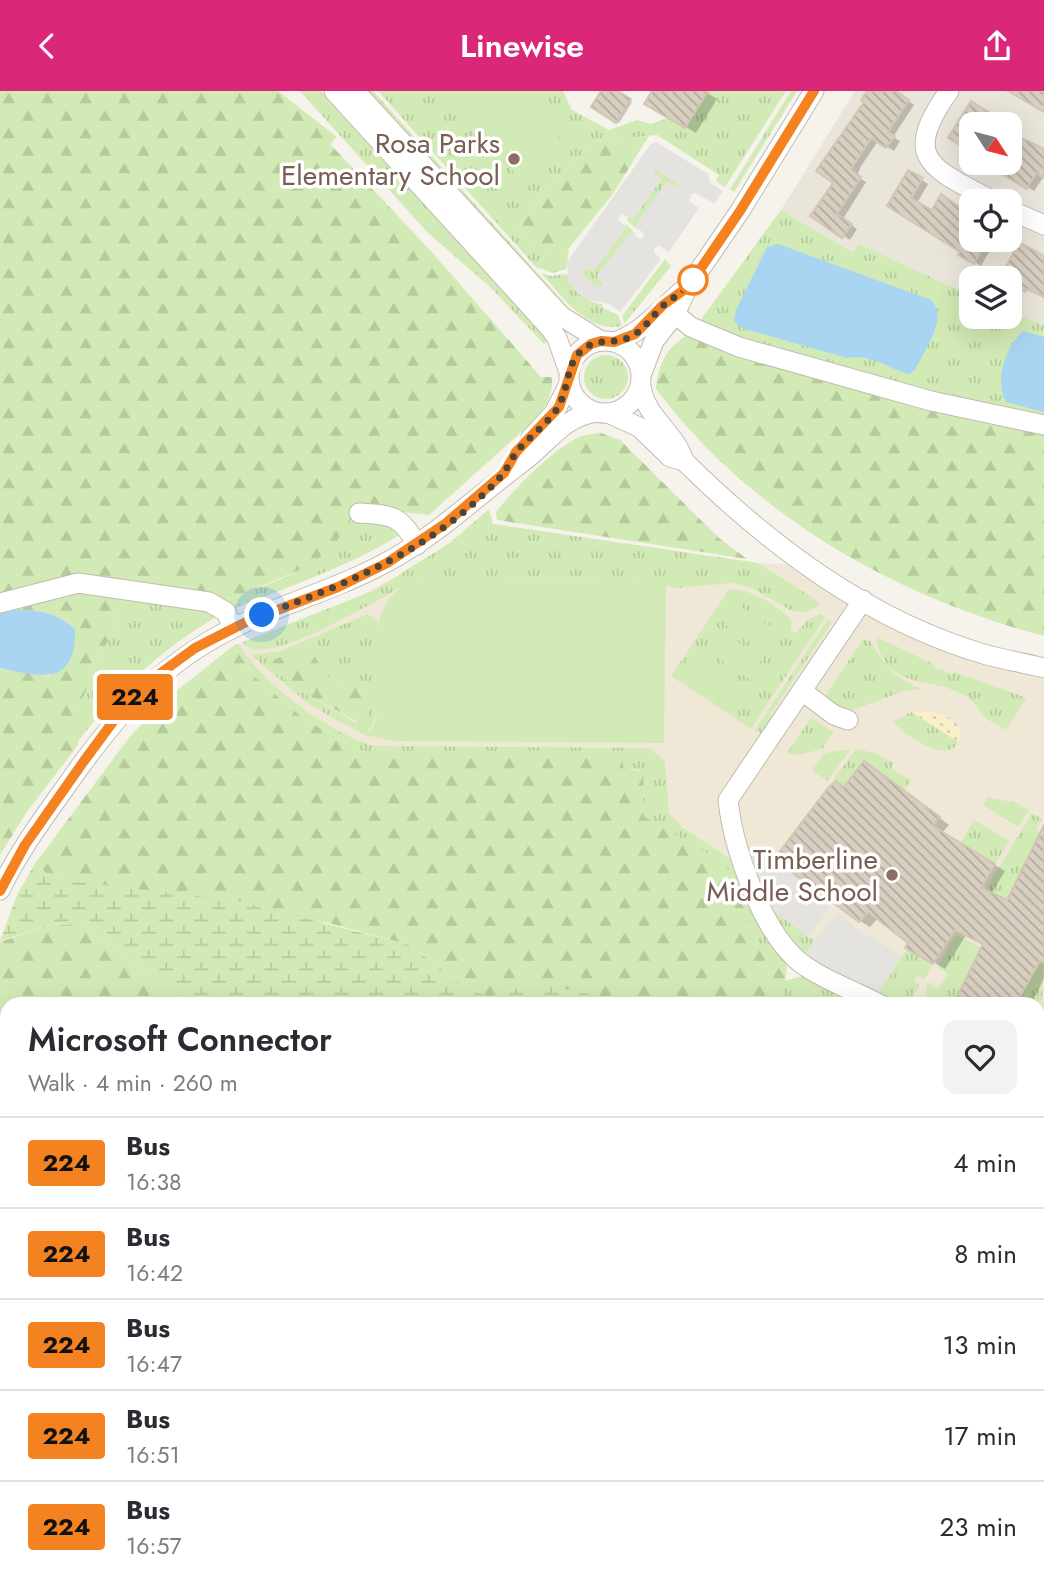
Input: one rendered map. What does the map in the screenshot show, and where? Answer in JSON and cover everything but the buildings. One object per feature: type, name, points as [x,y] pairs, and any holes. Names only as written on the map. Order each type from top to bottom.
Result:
[{"type":"street","points":[[334,91],[550,328],[557,338],[569,378],[582,404],[631,422],[670,457],[684,461],[777,546],[863,600],[952,642],[987,655],[1044,668]]},
{"type":"street","points":[[355,91],[554,308],[579,330],[631,351],[647,406],[680,447],[684,461]]},
{"type":"street","points":[[0,890],[25,845],[84,761],[130,703],[178,660],[233,628],[355,580],[417,545],[473,502],[504,473],[524,460],[564,423],[625,408],[641,379],[654,341],[675,314],[688,287],[740,211],[814,91]]},
{"type":"street","points":[[948,91],[925,130],[923,147],[930,160],[947,176],[971,189]]},
{"type":"street","points":[[1022,215],[1044,225]]},
{"type":"street","points":[[504,473],[516,452],[554,413],[577,355],[608,341],[635,334],[663,305],[688,287]]},
{"type":"street","points":[[675,314],[691,327],[739,347],[931,401],[1044,425]]},
{"type":"street","points":[[359,513],[394,517],[408,529],[417,545]]},
{"type":"street","points":[[0,603],[62,586],[91,583],[209,602],[226,612],[233,628]]},
{"type":"street","points":[[863,600],[729,800],[733,835],[769,922],[784,946],[802,963],[866,997]]},
{"type":"street","points":[[802,691],[834,715],[848,720]]},
{"type":"shaded area","points":[[855,91],[1044,91],[1044,325],[1022,317],[1022,266],[959,266],[959,290],[860,244],[854,252],[781,210]]},
{"type":"shaded area","points":[[656,142],[708,174],[710,183],[723,191],[714,204],[696,193],[692,194],[689,201],[699,208],[669,252],[659,245],[655,248],[654,252],[661,259],[620,312],[609,304],[584,299],[568,281],[567,262],[650,145]],"holes":[[[654,169],[679,185],[676,187],[667,182],[635,227],[644,233],[643,237],[640,239],[631,232],[597,276],[605,285],[596,287],[584,275],[583,267],[593,271],[627,227],[618,220],[622,214],[633,220],[661,179],[653,173]]]},
{"type":"shaded area","points":[[493,524],[758,563],[787,564],[828,592],[885,624],[953,652],[1044,680],[1044,997],[849,997],[304,719],[233,646],[349,602]]},
{"type":"shaded area","points":[[743,842],[771,863],[774,859],[810,886],[807,890],[830,907],[808,937],[770,908]]},
{"type":"shaded area","points":[[837,912],[856,928],[902,956],[877,995],[804,956]]},
{"type":"green space","points":[[0,91],[278,91],[337,137],[330,144],[430,250],[541,377],[552,377],[552,383],[549,399],[537,418],[429,515],[357,507],[337,541],[311,565],[222,600],[126,589],[116,622],[78,709],[78,745],[26,813],[0,855],[0,668],[50,676],[75,629],[49,614],[30,610],[0,610]]},
{"type":"green space","points":[[300,91],[321,91],[553,337],[544,344],[490,287],[427,232]]},
{"type":"green space","points":[[367,91],[373,91],[568,307],[575,315],[572,319]]},
{"type":"green space","name":"Rosa Parks Elementary School","points":[[378,91],[563,91],[572,110],[609,130],[637,120],[651,124],[668,118],[685,128],[707,91],[786,91],[725,187],[716,181],[719,175],[657,135],[593,141],[516,227],[538,249],[550,252],[569,251],[566,269],[553,273],[536,267]]},
{"type":"green space","points":[[432,91],[532,91],[569,127],[519,177]]},
{"type":"green space","points":[[791,91],[797,91],[734,192],[730,189]]},
{"type":"green space","points":[[649,136],[612,195],[566,252],[548,253],[537,249],[516,227],[593,141]]},
{"type":"green space","points":[[654,168],[679,185],[676,187],[667,182],[635,227],[638,231],[627,220],[629,217],[633,219],[661,179],[653,173]]},
{"type":"green space","points":[[781,210],[853,252],[860,244],[959,290],[959,329],[1022,329],[1022,317],[1044,325],[1044,419],[935,396],[697,325]]},
{"type":"green space","points":[[625,223],[636,234],[631,233],[597,276],[605,285],[596,287],[584,275],[583,267],[593,271],[626,228]]},
{"type":"green space","points":[[665,259],[671,266],[625,323],[622,316]]},
{"type":"green space","points":[[541,273],[551,276],[567,274],[580,294],[618,315],[622,326],[609,327],[586,318],[566,302]]},
{"type":"green space","points":[[689,334],[1044,430],[1044,636],[933,598],[880,573],[780,512],[735,475],[693,434],[656,389],[659,372],[669,350]]},
{"type":"green space","points":[[606,355],[621,362],[628,377],[621,392],[606,399],[591,392],[584,377],[591,362]]},
{"type":"green space","points":[[601,433],[620,440],[719,538],[747,559],[497,520],[496,512],[546,460],[579,437]]},
{"type":"green space","points":[[489,509],[493,524],[758,563],[815,599],[820,606],[805,612],[792,611],[752,588],[732,583],[679,588],[630,578],[439,577],[417,580],[300,639],[275,647],[255,649],[243,642],[375,590],[451,542]]},
{"type":"green space","points":[[349,519],[381,519],[403,533],[342,565],[235,608],[222,600],[278,580],[311,562],[338,536]]},
{"type":"green space","points":[[439,577],[630,578],[666,585],[664,743],[396,741],[364,735],[372,730],[376,718],[376,649],[384,608],[395,593],[412,582]]},
{"type":"green space","points":[[126,589],[194,603],[218,616],[177,643],[141,672],[77,743],[78,709],[116,622]]},
{"type":"green space","points":[[729,589],[746,591],[772,604],[792,621],[790,630],[796,633],[808,620],[820,614],[825,617],[751,729],[671,676]]},
{"type":"green space","points":[[737,604],[780,633],[767,653],[724,624]]},
{"type":"green space","points":[[368,614],[378,622],[378,700],[371,727],[364,735],[310,705],[251,655],[281,651]],"holes":[[[316,657],[333,681],[361,691],[369,717],[356,723],[299,690],[266,663]]]},
{"type":"green space","points":[[828,619],[832,622],[771,714],[772,721],[764,736],[755,730]]},
{"type":"green space","points":[[720,630],[762,659],[749,679],[706,650]]},
{"type":"green space","points":[[879,638],[935,665],[934,669],[940,668],[952,675],[954,672],[1027,698],[1006,730],[985,717],[964,695],[913,680],[891,668],[882,657],[876,641]]},
{"type":"green space","points":[[863,639],[870,641],[880,657],[898,676],[923,689],[904,691],[850,711],[829,701],[826,695]]},
{"type":"green space","points":[[238,644],[263,675],[298,705],[338,730],[374,746],[649,748],[665,761],[669,813],[682,827],[736,863],[787,965],[759,950],[731,873],[645,817],[642,812],[644,773],[637,769],[364,752],[304,719],[256,678],[233,646]]},
{"type":"green space","points":[[233,646],[256,678],[304,719],[364,752],[623,757],[623,767],[644,773],[642,812],[645,817],[718,859],[731,873],[759,950],[787,965],[784,997],[588,997],[589,994],[534,983],[488,997],[460,983],[409,945],[329,923],[70,881],[51,876],[34,865],[131,735],[175,692]]},
{"type":"green space","points":[[301,649],[312,652],[326,675],[334,682],[340,685],[348,681],[357,687],[365,701],[369,717],[364,725],[299,690],[266,663]]},
{"type":"green space","points":[[702,657],[745,685],[731,706],[689,677]]},
{"type":"green space","points":[[911,712],[959,742],[944,751],[917,741],[893,722]]},
{"type":"green space","points":[[811,718],[834,732],[822,749],[798,755],[787,753]]},
{"type":"green space","points":[[851,749],[827,781],[812,770],[825,753]]},
{"type":"green space","points":[[856,749],[875,753],[894,763],[891,768],[911,780],[904,791],[844,787],[833,780]]},
{"type":"green space","points":[[988,797],[1016,803],[1029,810],[1018,827],[983,805]]},
{"type":"green space","points":[[1032,813],[1042,819],[1036,830],[1040,833],[1007,900],[985,890]]},
{"type":"green space","points":[[974,820],[1009,841],[995,864],[961,843]]},
{"type":"green space","points":[[34,865],[51,876],[70,881],[239,901],[409,945],[460,983],[488,997],[179,997],[80,924],[50,925],[0,941],[17,895]]},
{"type":"green space","points":[[770,908],[815,941],[804,956],[799,952]]},
{"type":"green space","points":[[80,924],[179,997],[0,997],[0,942],[50,925]]},
{"type":"green space","points":[[956,935],[981,948],[956,997],[926,997],[927,982],[938,989],[948,974],[937,967]]},
{"type":"green space","points":[[907,949],[933,964],[924,980],[917,976],[914,981],[920,985],[912,997],[877,995]]},
{"type":"green space","points":[[1040,961],[1044,963],[1042,997],[1020,997]]},
{"type":"green space","points":[[807,975],[849,997],[783,997],[784,981]]},
{"type":"green space","points":[[534,983],[590,994],[589,997],[488,997]]},
{"type":"sand","points":[[911,712],[932,712],[951,719],[961,729],[959,742]]},
{"type":"water","points":[[778,244],[931,300],[936,307],[936,325],[915,370],[909,374],[872,359],[847,358],[742,328],[734,321],[736,310],[767,247]]},
{"type":"water","points":[[1023,331],[1044,337],[1044,412],[1006,402],[1003,394],[1003,365],[1011,346]]},
{"type":"water","points":[[0,610],[30,610],[49,614],[75,629],[74,648],[63,669],[42,675],[0,668]]},
{"type":"bus line","name":"224","points":[[0,891],[25,845],[84,761],[115,719],[158,675],[195,648],[246,622],[355,580],[403,554],[473,502],[504,473],[516,452],[559,407],[577,355],[591,344],[601,341],[614,342],[635,334],[663,305],[688,287],[740,211],[814,91]]},
{"type":"place","name":"Rosa Parks Elementary School","points":[[514,159]]},
{"type":"place","name":"Timberline Middle School","points":[[892,875]]},
{"type":"route","points":[[262,615],[355,580],[403,554],[445,524],[504,473],[516,452],[559,407],[569,384],[569,372],[573,362],[584,348],[601,341],[614,342],[635,334],[663,305],[688,287],[693,280]]}]
